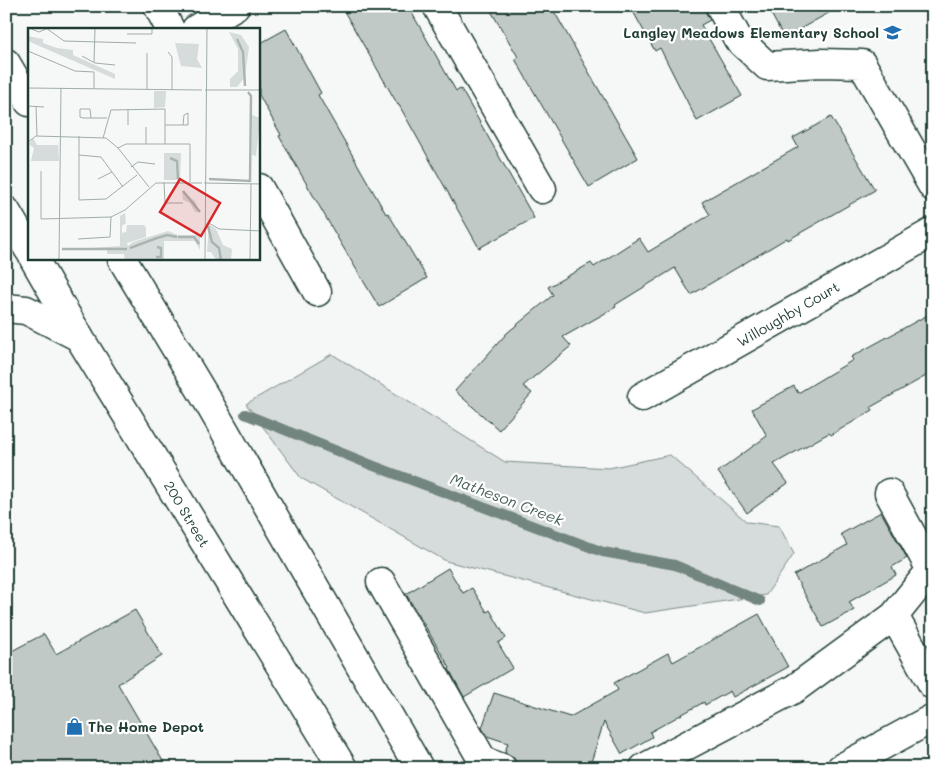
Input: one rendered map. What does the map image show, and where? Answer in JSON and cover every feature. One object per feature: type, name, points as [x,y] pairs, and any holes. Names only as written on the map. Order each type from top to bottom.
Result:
[{"type":"main road","points":[[158,6],[169,28]]},
{"type":"main road","points":[[198,28],[236,6]]},
{"type":"main road","points":[[437,6],[542,189]]},
{"type":"main road","points":[[720,6],[738,40],[767,66],[820,63],[862,64],[933,187]]},
{"type":"main road","points":[[6,64],[28,100]]},
{"type":"main road","points":[[260,190],[317,292]]},
{"type":"main road","points":[[6,211],[28,248]]},
{"type":"main road","name":"Willoughby Court","points":[[642,397],[933,232]]},
{"type":"main road","name":"200 Street","points":[[35,260],[79,338],[343,768]]},
{"type":"main road","points":[[123,260],[207,400],[419,768]]},
{"type":"main road","points":[[6,308],[26,310],[79,338]]},
{"type":"main road","points":[[644,768],[794,689],[894,616],[931,570],[889,493]]},
{"type":"main road","points":[[381,582],[483,761],[502,768]]},
{"type":"main road","points":[[894,616],[933,685]]},
{"type":"main road","points":[[841,768],[933,718]]},
{"type":"shaded area","points":[[332,354],[505,462],[609,468],[670,455],[747,522],[779,526],[794,554],[766,595],[645,613],[446,561],[301,478],[246,404]]},
{"type":"building","points":[[341,6],[408,6],[456,91],[461,89],[534,218],[479,248]]},
{"type":"building","points":[[488,6],[551,6],[638,158],[589,187],[515,59],[518,57]]},
{"type":"building","points":[[630,6],[704,6],[710,20],[701,25],[742,96],[697,121],[660,48],[655,51]]},
{"type":"building","points":[[767,6],[841,6],[784,38]]},
{"type":"building","points":[[286,29],[321,93],[318,95],[386,214],[388,213],[427,278],[379,307],[279,136],[281,135],[260,97],[260,43]]},
{"type":"building","points":[[831,117],[875,190],[788,240],[787,238],[691,295],[675,268],[615,305],[616,307],[563,337],[571,346],[523,386],[532,393],[499,430],[455,391],[507,333],[553,295],[548,287],[591,263],[594,267],[639,238],[648,252],[710,215],[702,202],[798,147],[793,138]]},
{"type":"building","points":[[933,312],[933,372],[871,407],[873,410],[831,435],[829,433],[774,464],[788,483],[747,513],[718,472],[767,436],[752,409],[794,386],[798,393],[853,360],[851,357]]},
{"type":"building","points":[[881,512],[907,558],[892,567],[896,575],[849,602],[854,610],[823,627],[794,575],[847,545],[841,534]]},
{"type":"building","points":[[448,568],[463,593],[472,588],[487,612],[490,610],[506,638],[498,643],[513,668],[464,697],[450,668],[406,594]]},
{"type":"building","name":"The Home Depot","points":[[135,610],[162,656],[118,684],[167,768],[6,768],[6,654],[44,634],[56,654]]},
{"type":"building","points":[[759,614],[788,667],[733,697],[730,691],[705,705],[704,702],[650,732],[652,737],[622,754],[604,722],[589,768],[535,768],[516,762],[514,758],[505,752],[508,743],[487,736],[482,728],[494,693],[570,717],[618,690],[614,683],[668,653],[673,662]]},
{"type":"waterway","name":"Matheson Creek","points":[[245,414],[374,466],[603,552],[675,565],[760,601]]},
{"type":"place","name":"Langley Meadows Elementary School","points":[[893,32]]},
{"type":"place","name":"The Home Depot","points":[[74,726]]}]
